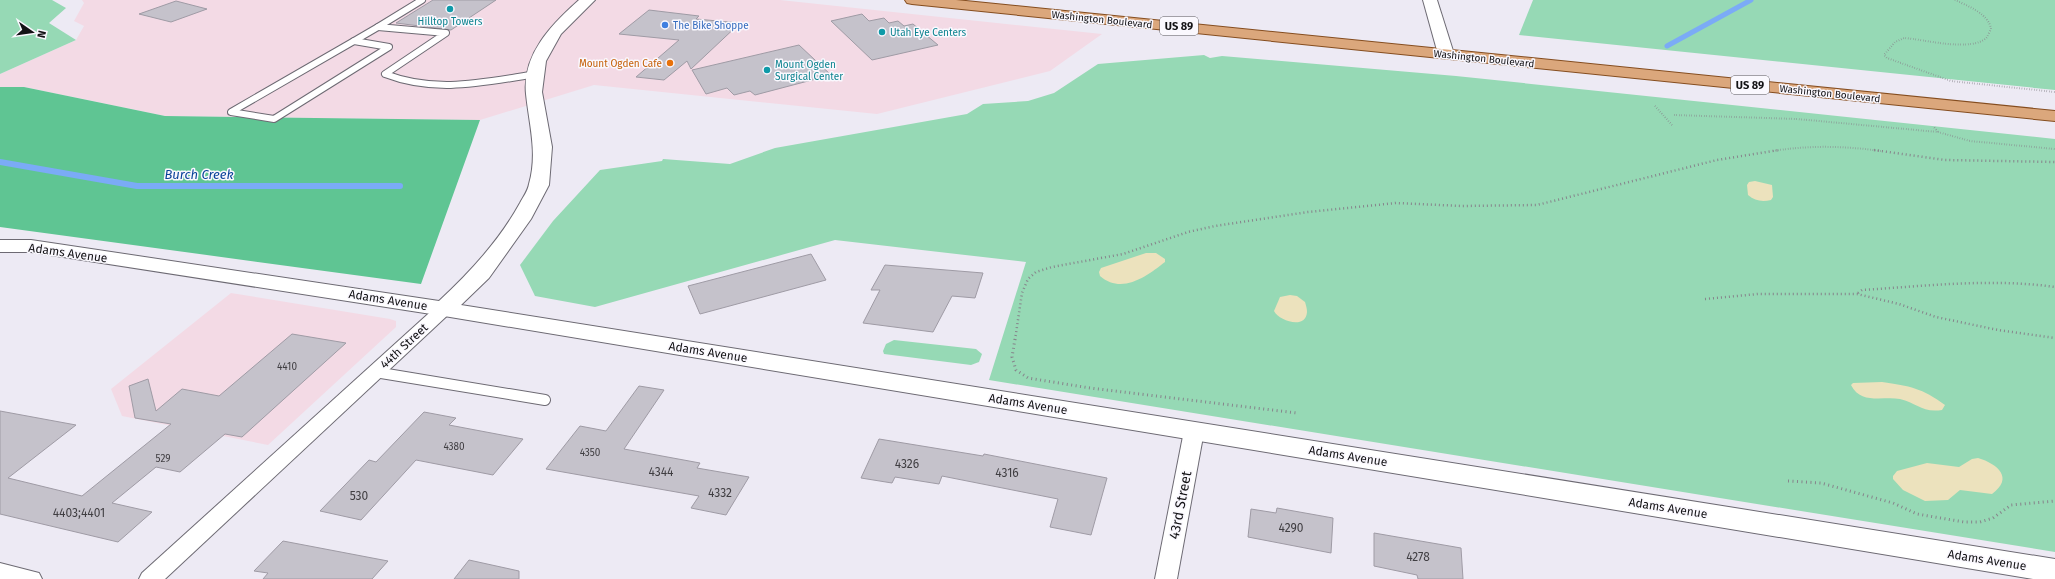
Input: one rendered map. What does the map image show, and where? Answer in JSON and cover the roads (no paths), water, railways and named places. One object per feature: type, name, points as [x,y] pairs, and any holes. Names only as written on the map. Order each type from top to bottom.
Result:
[{"type":"main road","name":"Washington Boulevard","points":[[912,0],[2055,116]]},
{"type":"street","name":"44th Street","points":[[150,579],[444,309],[481,273],[521,219],[539,185],[543,147],[534,92],[538,61],[554,32],[588,0]]},
{"type":"street","points":[[1430,0],[1446,54]]},
{"type":"street","name":"Adams Avenue","points":[[0,246],[31,246],[444,309],[2055,571]]},
{"type":"street","name":"43rd Street","points":[[1166,579],[1194,431]]},
{"type":"street","points":[[0,572],[31,579]]},
{"type":"lane","points":[[353,41],[389,48],[274,119],[231,112],[422,0]]},
{"type":"lane","points":[[378,27],[446,33],[385,74],[401,82],[431,86],[461,85],[537,74]]},
{"type":"lane","points":[[375,372],[545,400]]},
{"type":"waterway","name":"Burch Creek","points":[[1667,46],[1751,0]]},
{"type":"waterway","name":"Burch Creek","points":[[0,162],[137,186],[400,186]]},
{"type":"place","name":"Hilltop Towers","points":[[450,9]]},
{"type":"place","name":"The Bike Shoppe","points":[[665,25]]},
{"type":"place","name":"Utah Eye Centers","points":[[882,32]]},
{"type":"place","name":"Mount Ogden Cafe","points":[[670,63]]},
{"type":"place","name":"Mount Ogden Surgical Center","points":[[767,70]]}]
